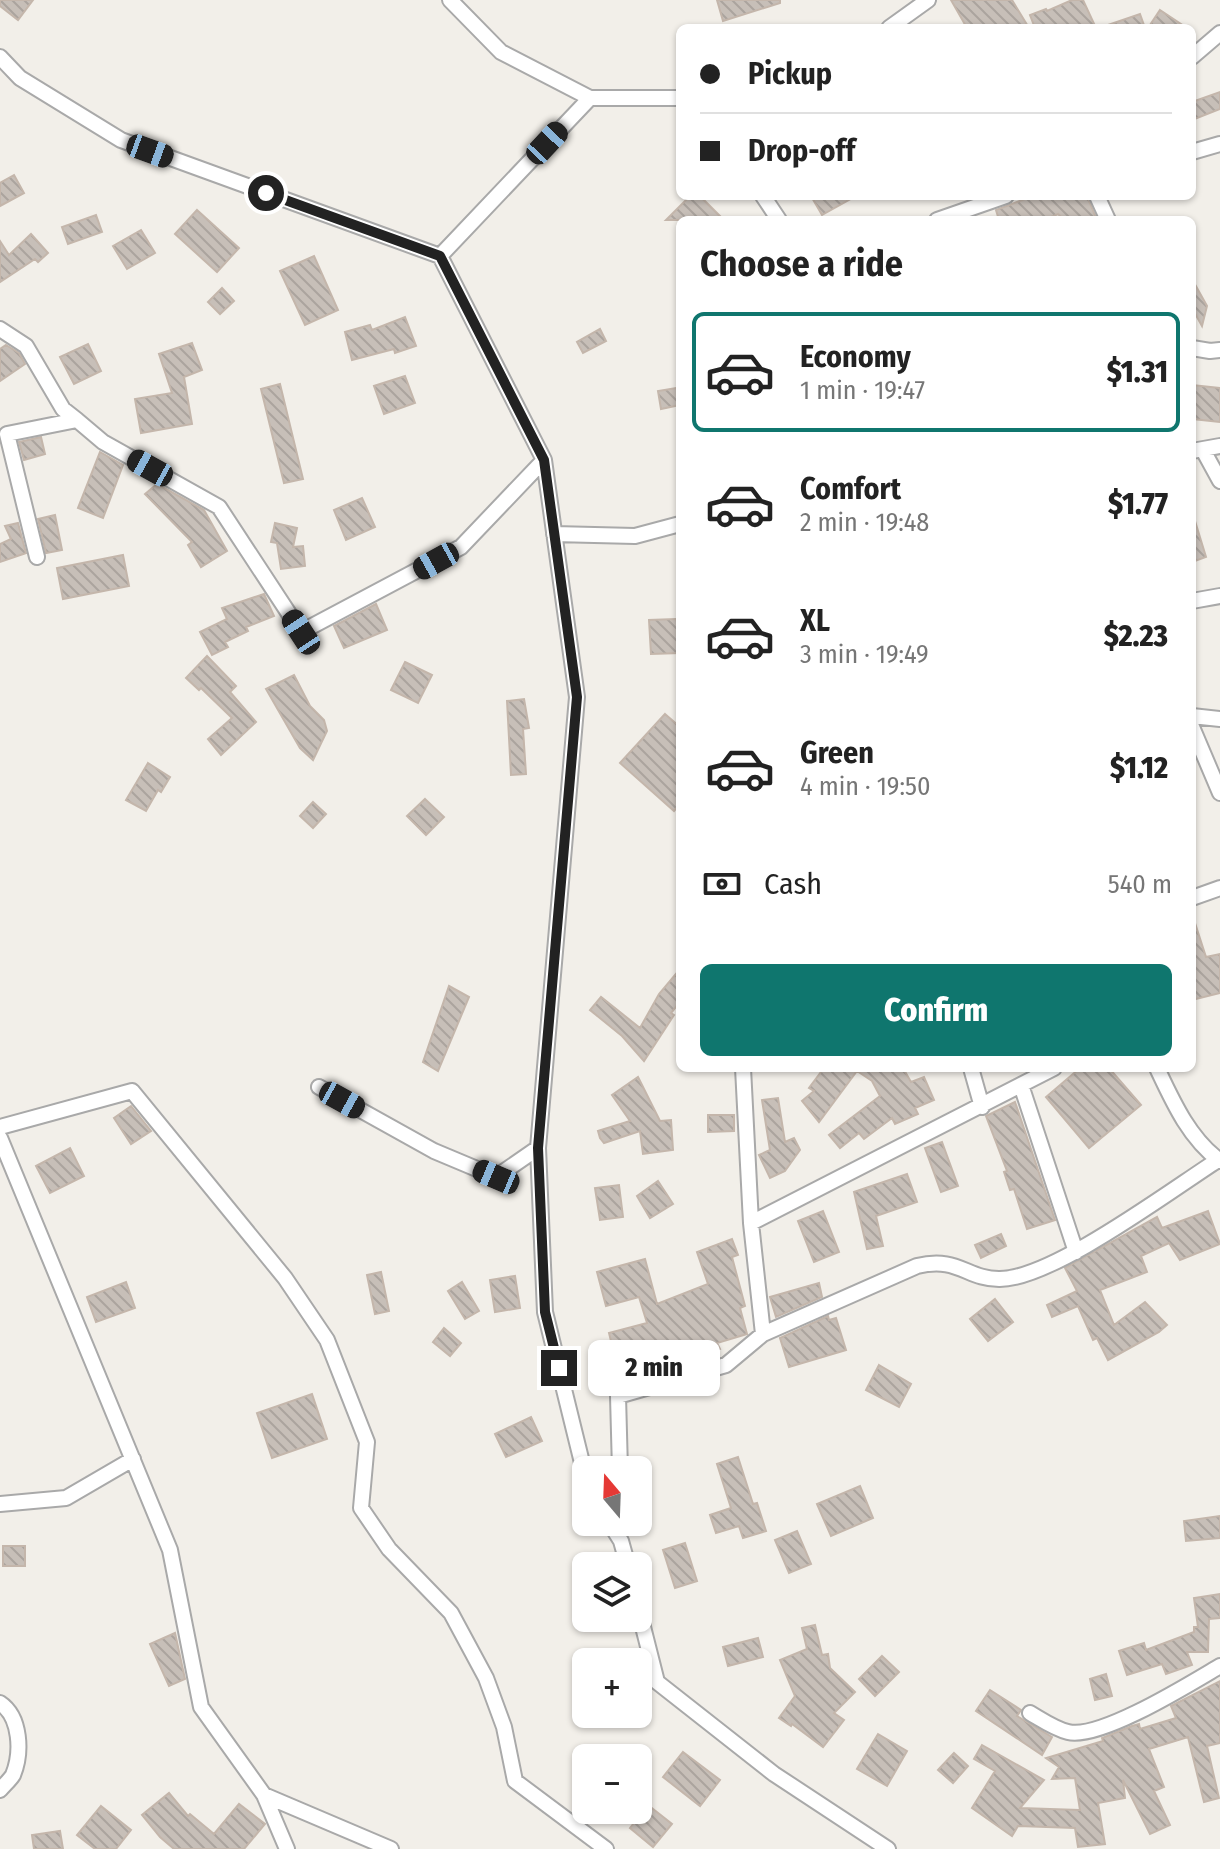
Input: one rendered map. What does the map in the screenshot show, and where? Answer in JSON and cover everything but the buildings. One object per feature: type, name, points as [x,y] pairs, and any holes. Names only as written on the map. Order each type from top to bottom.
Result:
[{"type":"street","points":[[450,0],[501,52],[590,98],[676,98]]},
{"type":"street","points":[[895,24],[928,0]]},
{"type":"street","points":[[1196,54],[1220,33]]},
{"type":"street","points":[[0,57],[20,78],[121,140],[440,256],[544,460],[577,697],[538,1148],[545,1312],[580,1456]]},
{"type":"street","points":[[440,256],[590,98]]},
{"type":"street","points":[[1196,151],[1220,144]]},
{"type":"street","points":[[948,216],[994,200]]},
{"type":"street","points":[[0,329],[26,346],[63,409],[103,442],[219,507],[301,632],[461,547],[544,460]]},
{"type":"street","points":[[1196,349],[1220,350]]},
{"type":"street","points":[[37,557],[7,434],[77,420]]},
{"type":"street","points":[[1220,446],[1198,450],[1220,481]]},
{"type":"street","points":[[554,534],[635,536],[676,525]]},
{"type":"street","points":[[1196,600],[1220,596]]},
{"type":"street","points":[[1196,716],[1220,719]]},
{"type":"street","points":[[1196,736],[1220,793]]},
{"type":"street","points":[[1196,897],[1220,888]]},
{"type":"street","points":[[743,1072],[751,1223],[763,1334]]},
{"type":"street","points":[[972,1072],[982,1107]]},
{"type":"street","points":[[751,1223],[1046,1072]]},
{"type":"street","points":[[620,1456],[618,1396],[726,1365],[763,1334],[917,1266],[939,1262],[999,1279],[1034,1271],[1076,1252],[1219,1161],[1197,1139],[1175,1106],[1159,1072]]},
{"type":"street","points":[[1021,1085],[1076,1252]]},
{"type":"street","points":[[319,1087],[434,1151],[496,1177],[538,1148]]},
{"type":"street","points":[[0,1127],[132,1091],[285,1278],[327,1340],[367,1442],[361,1508],[389,1549],[451,1613],[486,1678],[504,1727],[515,1781],[563,1820],[606,1849]]},
{"type":"street","points":[[0,1138],[170,1550],[201,1707],[264,1795],[287,1849]]},
{"type":"street","points":[[0,1504],[66,1498],[133,1459]]},
{"type":"street","points":[[618,1536],[621,1541]]},
{"type":"street","points":[[621,1536],[624,1552]]},
{"type":"street","points":[[644,1632],[657,1682],[774,1774],[888,1849]]},
{"type":"street","points":[[1030,1713],[1071,1733],[1088,1730],[1156,1704],[1220,1666]]},
{"type":"street","points":[[0,1703],[7,1708],[20,1736],[12,1775],[0,1790]]},
{"type":"street","points":[[264,1795],[391,1849]]},
{"type":"route","points":[[266,193],[440,256],[544,460],[577,697],[538,1148],[545,1312],[559,1368]]}]
